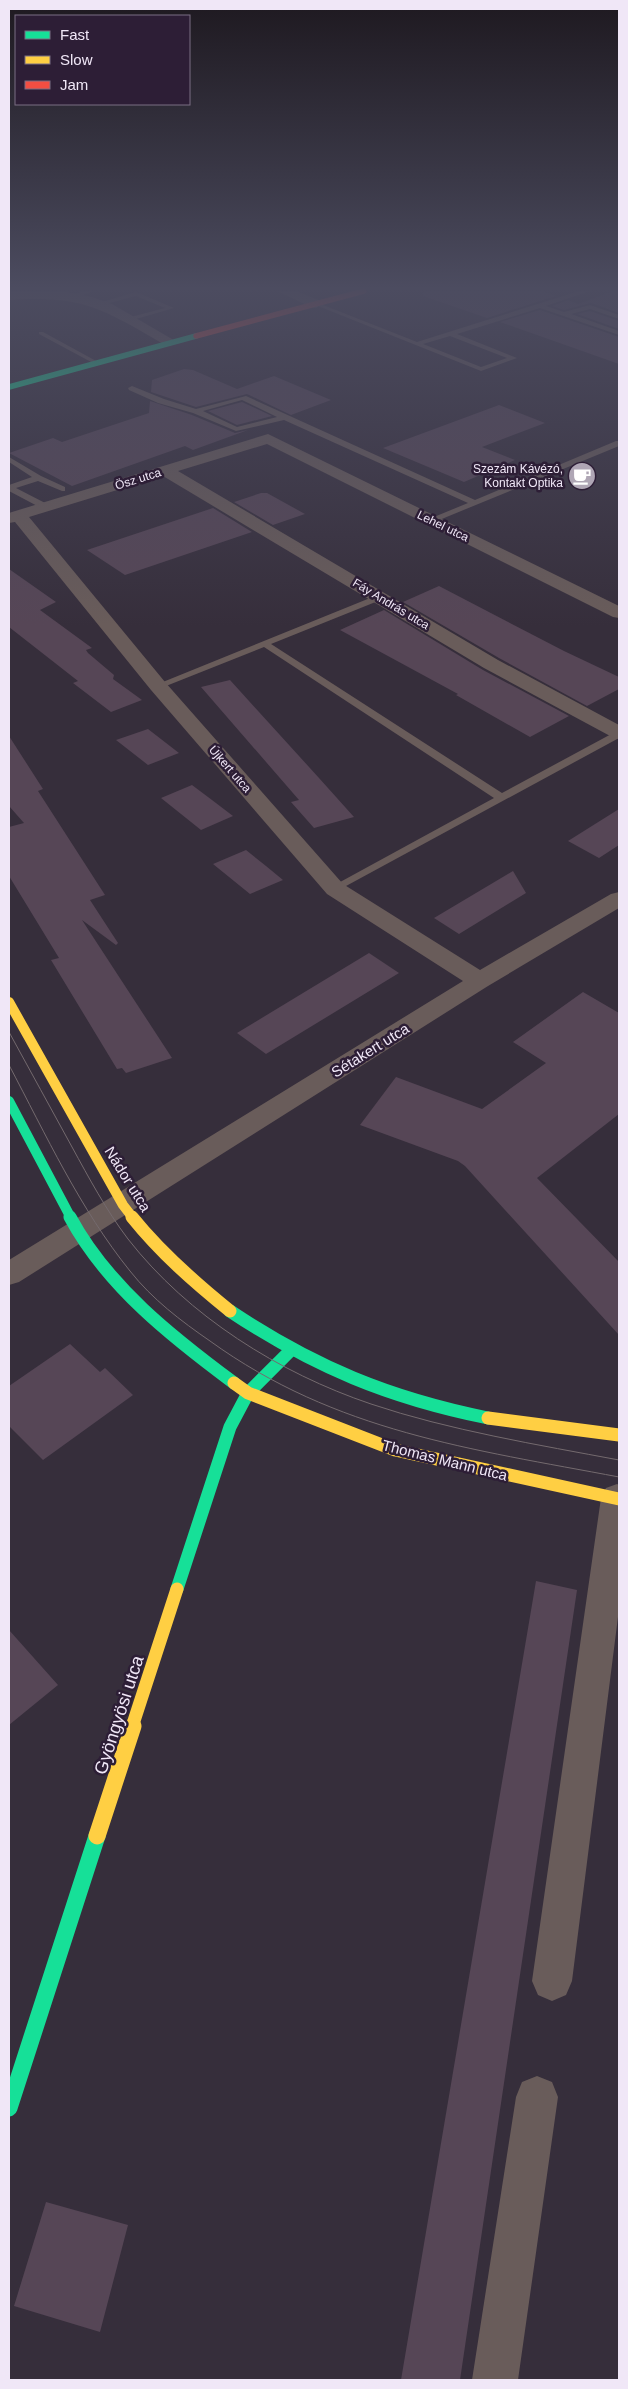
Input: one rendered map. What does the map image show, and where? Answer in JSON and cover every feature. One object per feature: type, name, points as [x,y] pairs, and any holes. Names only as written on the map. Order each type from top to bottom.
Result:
[{"type":"street","name":"Ösz utca","points":[[13,517],[268,439]]},
{"type":"street","name":"Lehel utca","points":[[268,439],[619,613]]},
{"type":"street","name":"Fáy András utca","points":[[166,471],[491,664],[619,733]]},
{"type":"street","name":"Újkert utca","points":[[13,517],[335,889],[480,981]]},
{"type":"street","name":"Sétakert utca","points":[[122,1204],[480,981],[619,899]]},
{"type":"street","name":"Nádor utca","points":[[9,1002],[122,1204],[164,1257],[216,1301],[291,1350]]},
{"type":"street","points":[[9,1100],[78,1232],[116,1281],[170,1334],[248,1392]]},
{"type":"street","points":[[9,1274],[122,1204]]},
{"type":"street","points":[[291,1350],[368,1386],[417,1403],[515,1422],[619,1435]]},
{"type":"street","name":"Gyöngyösi utca","points":[[9,2108],[230,1427],[248,1392],[291,1350]]},
{"type":"street","name":"Thomas Mann utca","points":[[248,1392],[395,1450],[559,1488],[618,1498]]},
{"type":"street","points":[[552,1981],[618,1498]]},
{"type":"street","points":[[495,2380],[537,2097]]},
{"type":"lane","points":[[169,402],[196,411],[236,430],[285,417]]},
{"type":"lane","points":[[196,411],[227,402]]},
{"type":"lane","points":[[253,402],[475,503]]},
{"type":"lane","points":[[432,521],[619,443]]},
{"type":"lane","points":[[9,459],[38,478],[62,489]]},
{"type":"lane","points":[[9,488],[38,478]]},
{"type":"lane","points":[[9,488],[46,506]]},
{"type":"lane","points":[[158,686],[380,597]]},
{"type":"lane","points":[[264,643],[502,798]]},
{"type":"lane","points":[[335,889],[619,733]]},
{"type":"building","points":[[150,402],[154,402],[192,415],[235,433],[248,430],[193,450],[185,446],[72,486],[9,453],[53,438],[62,442],[149,413]]},
{"type":"building","points":[[182,402],[214,402],[196,407]]},
{"type":"building","points":[[243,402],[272,416],[237,425],[208,411]]},
{"type":"building","points":[[265,402],[324,402],[291,415]]},
{"type":"building","points":[[499,405],[545,423],[482,447],[515,460],[464,482],[383,448]]},
{"type":"building","points":[[261,493],[267,493],[305,514],[273,525],[234,502]]},
{"type":"building","points":[[213,508],[252,532],[125,575],[87,550]]},
{"type":"building","points":[[9,569],[56,602],[40,610],[92,648],[86,650],[114,675],[113,679],[142,700],[111,712],[73,683],[78,681],[9,627]]},
{"type":"building","points":[[439,586],[564,651],[619,677],[619,689],[587,706],[499,658],[403,602]]},
{"type":"building","points":[[384,610],[483,670],[569,716],[530,737],[456,695],[458,694],[340,630]]},
{"type":"building","points":[[230,680],[354,817],[314,828],[291,802],[299,800],[201,687]]},
{"type":"building","points":[[148,729],[179,753],[148,765],[116,740]]},
{"type":"building","points":[[9,736],[43,789],[38,791],[105,895],[90,900],[118,943],[116,945],[82,920],[172,1058],[126,1073],[122,1068],[117,1069],[51,960],[59,958],[9,876],[9,827],[24,823],[9,806]]},
{"type":"building","points":[[192,785],[233,816],[201,830],[161,798]]},
{"type":"building","points":[[619,809],[619,845],[599,858],[568,841]]},
{"type":"building","points":[[246,850],[283,880],[250,894],[213,864]]},
{"type":"building","points":[[513,871],[526,893],[459,934],[434,918]]},
{"type":"building","points":[[369,953],[399,973],[266,1054],[237,1033]]},
{"type":"building","points":[[583,992],[619,1013],[619,1114],[537,1178],[619,1262],[619,1335],[465,1166],[458,1161],[360,1125],[396,1077],[482,1109],[546,1063],[513,1042]]},
{"type":"building","points":[[70,1344],[100,1372],[105,1368],[133,1395],[43,1460],[9,1426],[9,1386]]},
{"type":"building","points":[[536,1581],[577,1590],[460,2380],[401,2380]]},
{"type":"building","points":[[9,1630],[58,1685],[9,1725]]},
{"type":"building","points":[[46,2202],[128,2225],[100,2332],[14,2306]]},
{"type":"tram line","points":[[9,1032],[91,1182],[128,1239],[178,1293],[237,1339],[303,1376],[371,1404],[431,1422],[526,1443],[619,1460]]},
{"type":"tram line","points":[[9,1065],[79,1197],[112,1247],[130,1271],[157,1300],[210,1341],[258,1372],[306,1397],[356,1417],[406,1433],[458,1446],[619,1477]]},
{"type":"traffic: fast","points":[[9,1101],[78,1232],[116,1281],[170,1335],[234,1383]]},
{"type":"traffic: fast","points":[[230,1311],[290,1349],[353,1380],[418,1402],[488,1418]]},
{"type":"traffic: fast","points":[[177,1589],[230,1427],[248,1393],[291,1350]]},
{"type":"traffic: fast","points":[[9,2108],[97,1836]]},
{"type":"traffic: slow","points":[[9,1002],[123,1205],[149,1238],[180,1270],[230,1311]]},
{"type":"traffic: slow","points":[[234,1383],[248,1393],[395,1450],[619,1499]]},
{"type":"traffic: slow","points":[[488,1418],[619,1435]]},
{"type":"traffic: slow","points":[[97,1836],[177,1589]]},
{"type":"place","name":"Szezám Kávézó, Kontakt Optika","points":[[582,476]]}]
